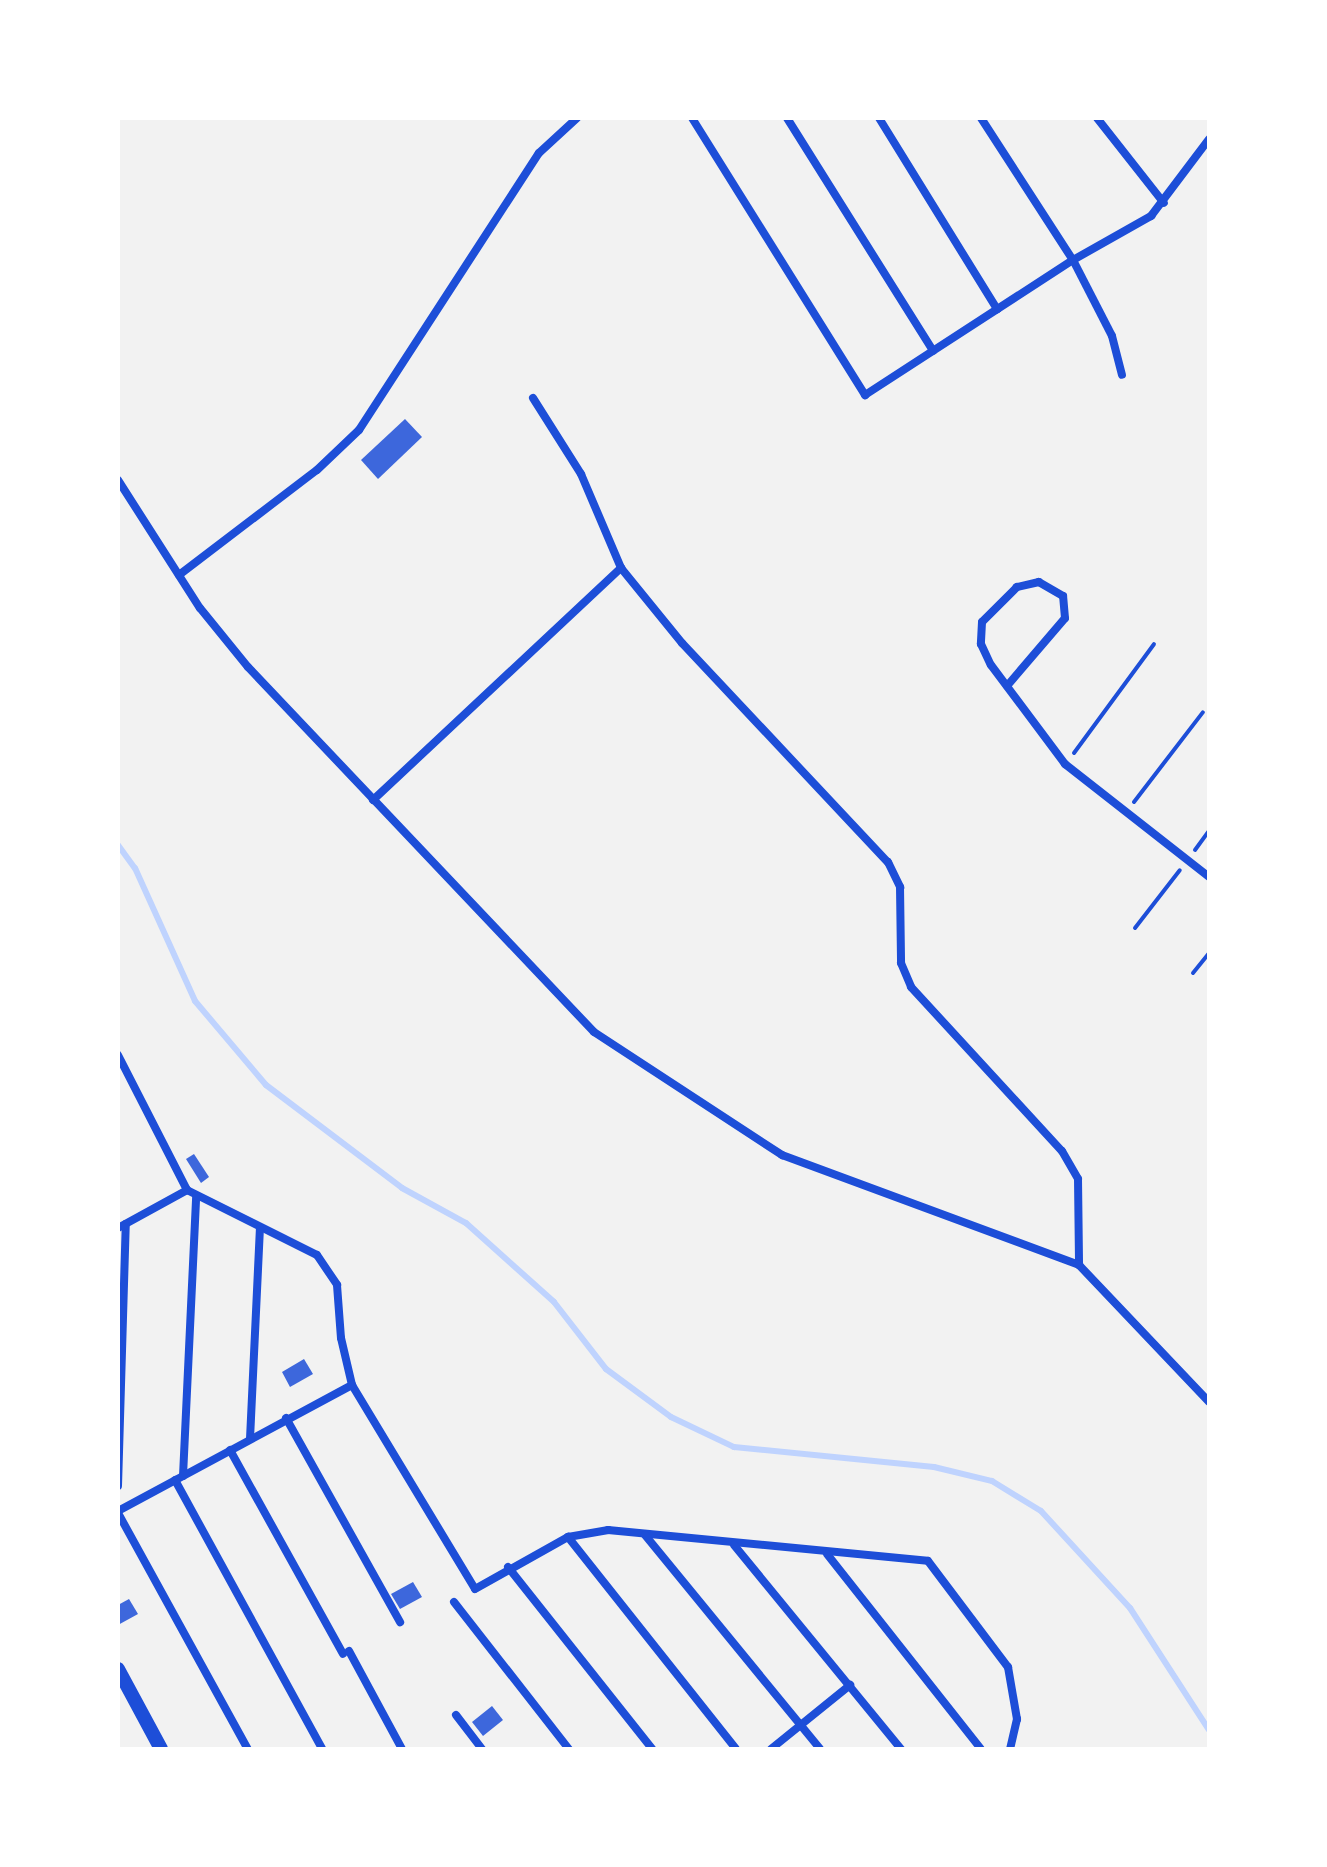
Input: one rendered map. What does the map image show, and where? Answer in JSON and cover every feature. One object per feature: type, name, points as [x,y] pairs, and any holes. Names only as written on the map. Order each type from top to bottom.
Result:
[{"type":"street","points":[[179,575],[359,430],[539,153],[577,118]]},
{"type":"street","points":[[692,118],[865,395],[1073,260],[1136,227],[1164,203],[1209,139]]},
{"type":"street","points":[[787,118],[933,351]]},
{"type":"street","points":[[879,118],[997,309]]},
{"type":"street","points":[[981,118],[1073,260],[1112,336],[1122,375]]},
{"type":"street","points":[[1097,118],[1164,203]]},
{"type":"street","points":[[533,398],[581,474],[621,568],[682,643],[888,862],[900,887],[901,963],[911,987],[1062,1151],[1078,1179],[1079,1265]]},
{"type":"street","points":[[118,480],[179,575],[248,667],[594,1032],[782,1155],[1079,1265],[1209,1402]]},
{"type":"street","points":[[373,800],[621,568]]},
{"type":"street","points":[[1007,686],[1065,618],[1063,596],[1039,582],[1017,587],[982,622],[981,644],[1007,686],[1065,764],[1209,877]]},
{"type":"street","points":[[118,1055],[187,1190],[317,1255],[337,1285],[341,1338],[352,1385],[475,1589],[508,1567],[568,1537],[608,1530],[734,1545],[928,1561],[1008,1667],[1017,1719],[1009,1748]]},
{"type":"street","points":[[118,1486],[122,1226],[187,1190]]},
{"type":"street","points":[[196,1196],[179,1478],[322,1749]]},
{"type":"street","points":[[250,1439],[260,1228]]},
{"type":"street","points":[[248,1749],[118,1512],[286,1418],[352,1385]]},
{"type":"street","points":[[286,1418],[400,1622]]},
{"type":"street","points":[[230,1450],[402,1749]]},
{"type":"street","points":[[645,1535],[820,1749]]},
{"type":"street","points":[[568,1537],[736,1749]]},
{"type":"street","points":[[734,1545],[901,1749]]},
{"type":"street","points":[[827,1554],[981,1749]]},
{"type":"street","points":[[508,1567],[652,1749]]},
{"type":"street","points":[[454,1602],[569,1749]]},
{"type":"street","points":[[118,1669],[161,1749]]},
{"type":"street","points":[[771,1749],[850,1685]]},
{"type":"street","points":[[456,1715],[482,1749]]},
{"type":"path","points":[[1065,764],[1154,644]]},
{"type":"path","points":[[1125,813],[1203,712]]},
{"type":"path","points":[[1135,928],[1209,831]]},
{"type":"path","points":[[1193,973],[1209,953]]},
{"type":"building","points":[[405,419],[422,437],[378,479],[361,460]]},
{"type":"building","points":[[194,1154],[209,1177],[201,1183],[186,1159]]},
{"type":"building","points":[[304,1359],[313,1374],[290,1387],[282,1372]]},
{"type":"building","points":[[413,1582],[422,1597],[400,1609],[391,1594]]},
{"type":"building","points":[[129,1599],[138,1614],[118,1625],[118,1605]]},
{"type":"building","points":[[492,1706],[503,1720],[483,1736],[472,1722]]},
{"type":"waterway","points":[[118,845],[135,868],[195,1001],[266,1085],[402,1188],[466,1223],[554,1302],[606,1369],[671,1417],[734,1447],[934,1467],[992,1481],[1041,1511],[1130,1608],[1209,1730]]}]
